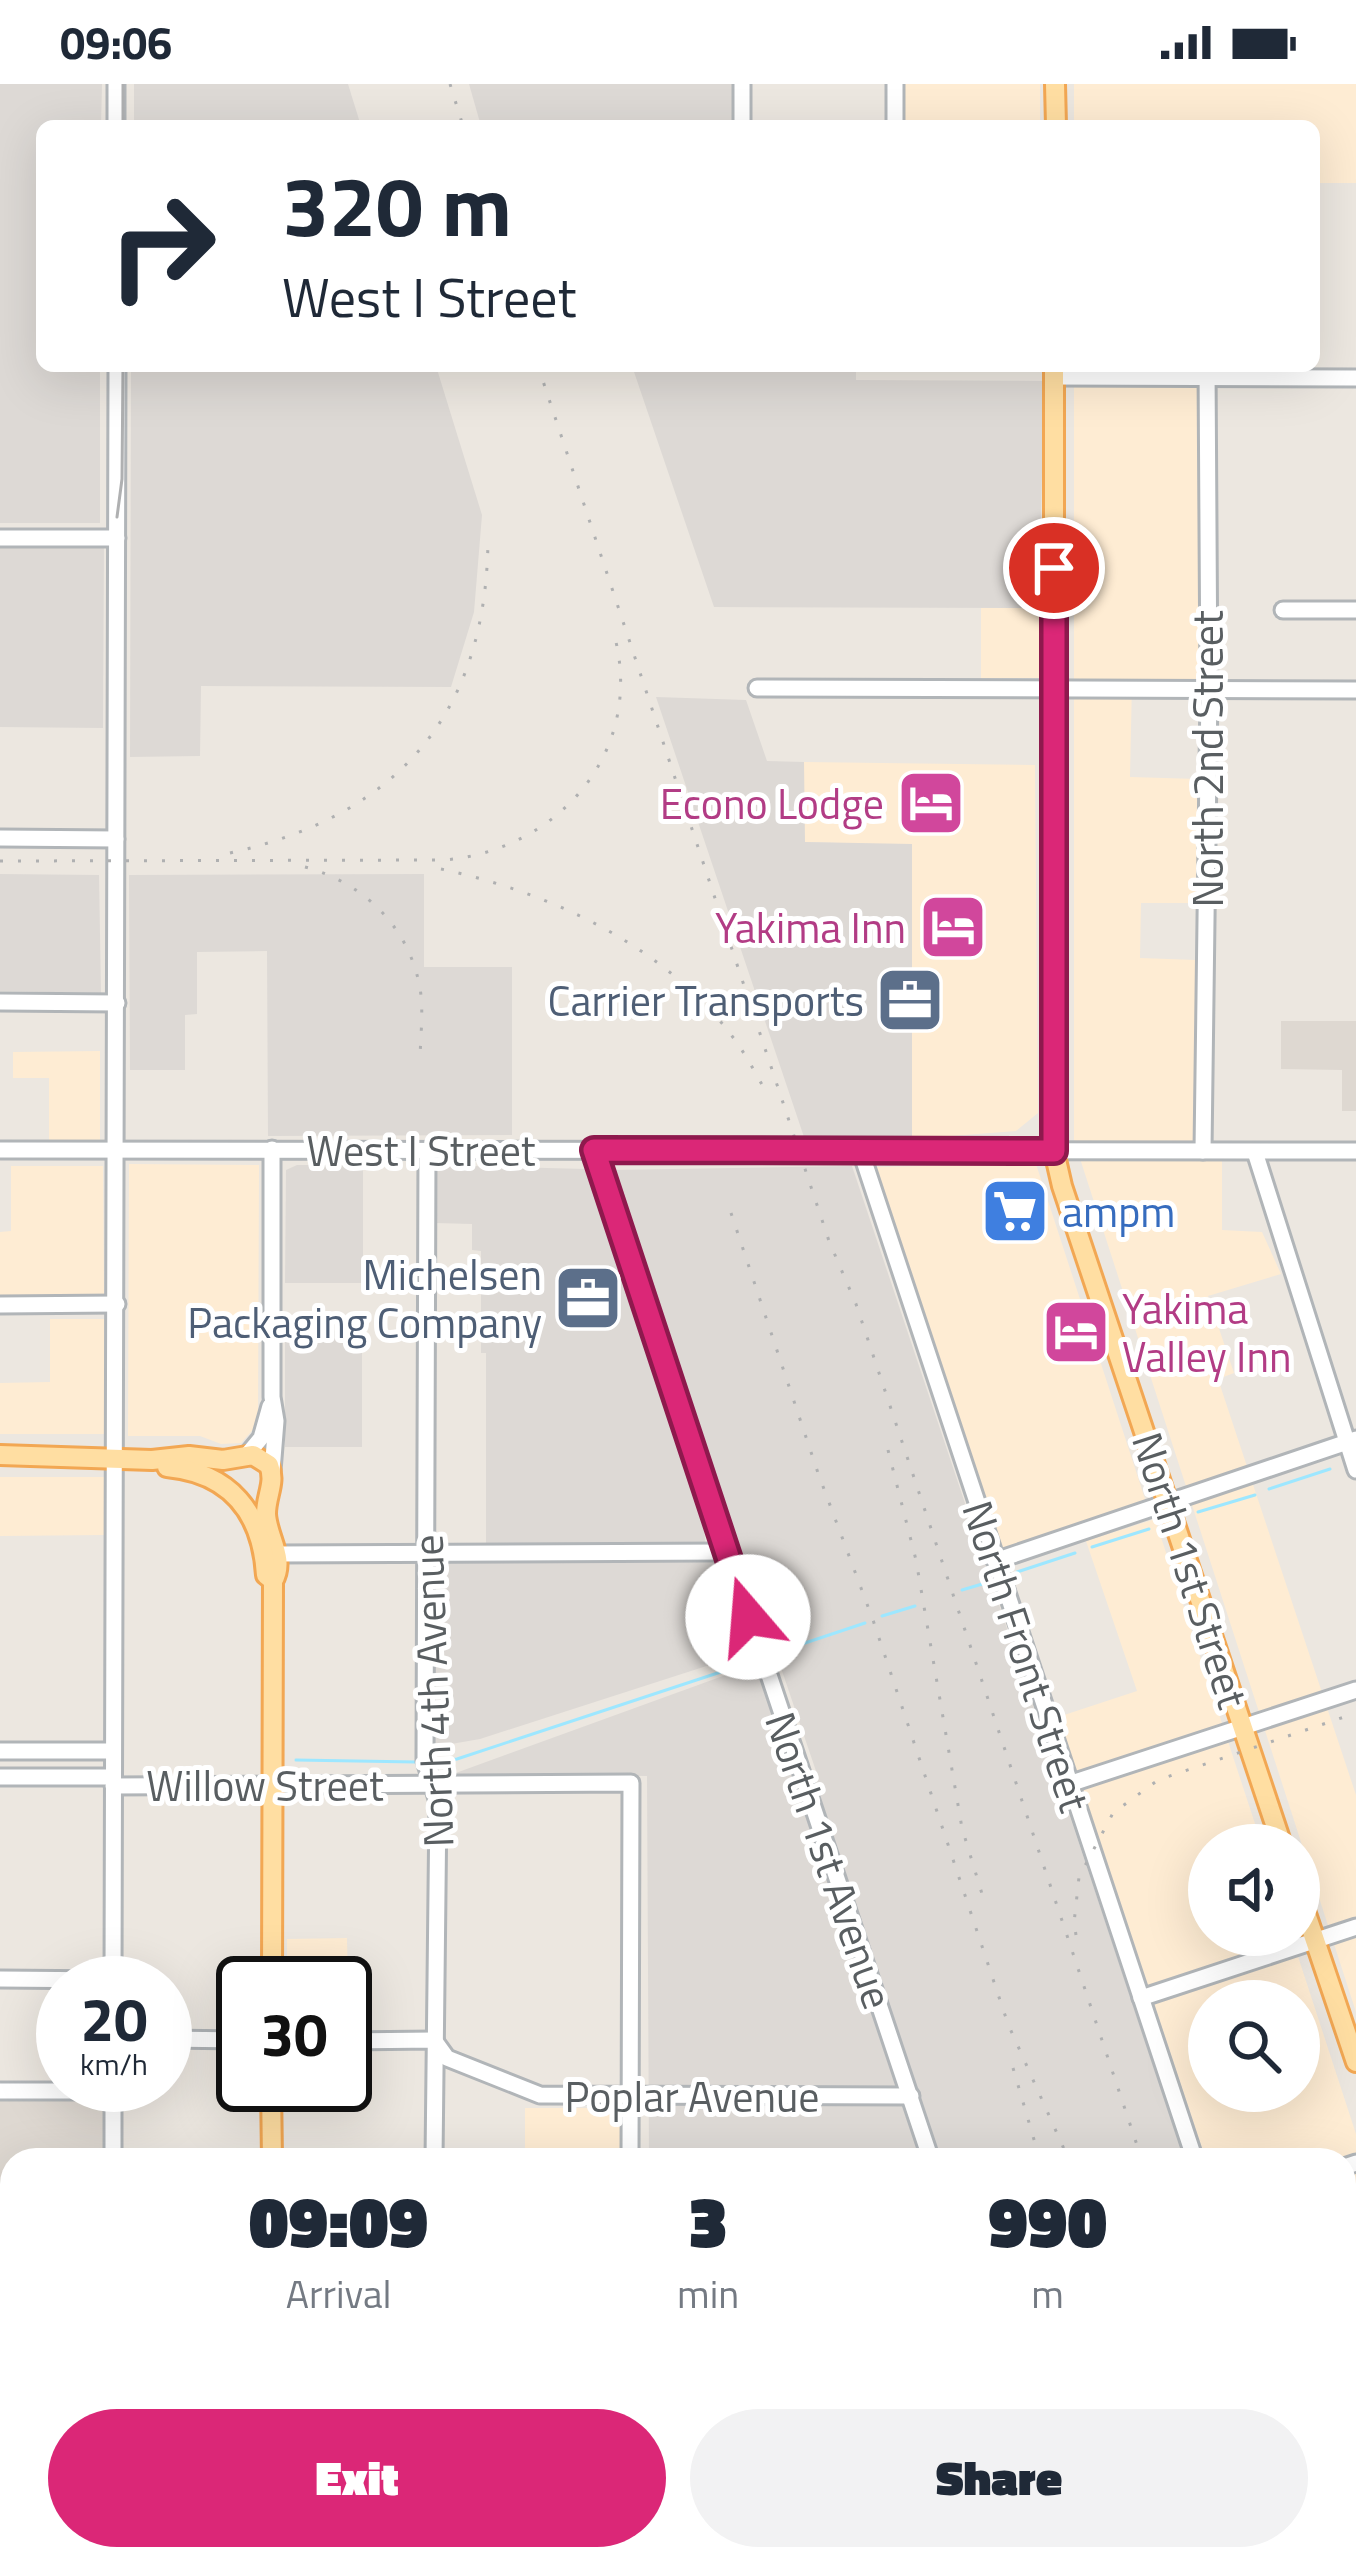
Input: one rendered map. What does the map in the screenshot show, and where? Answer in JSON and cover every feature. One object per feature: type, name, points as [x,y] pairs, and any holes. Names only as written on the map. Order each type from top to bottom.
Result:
[{"type":"main road","points":[[1055,84],[1056,120]]},
{"type":"main road","name":"North 1st Street","points":[[1054,372],[1054,1151],[1275,1824]]},
{"type":"main road","points":[[0,1456],[241,1458],[265,1460],[272,1471],[266,1519],[278,1574],[273,1581],[272,1956]]},
{"type":"main road","points":[[232,1492],[228,1472],[241,1458]]},
{"type":"main road","points":[[152,1460],[164,1467],[208,1474],[232,1492],[253,1523],[266,1575],[273,1581]]},
{"type":"main road","points":[[232,1492],[257,1500],[269,1492]]},
{"type":"main road","points":[[1320,1955],[1356,2062]]},
{"type":"main road","points":[[271,2112],[272,2148]]},
{"type":"street","points":[[116,84],[116,120]]},
{"type":"street","points":[[742,84],[742,120]]},
{"type":"street","points":[[895,84],[895,120]]},
{"type":"street","points":[[113,1956],[117,372]]},
{"type":"street","points":[[1207,372],[1356,378]]},
{"type":"street","name":"North 2nd Street","points":[[1203,1151],[1209,690],[1207,372]]},
{"type":"street","points":[[0,538],[117,538]]},
{"type":"street","points":[[1283,610],[1356,610]]},
{"type":"street","points":[[757,688],[1356,690]]},
{"type":"street","points":[[0,838],[116,839]]},
{"type":"street","points":[[0,1002],[117,1003]]},
{"type":"street","points":[[272,1149],[272,1397],[276,1420],[272,1471]]},
{"type":"street","name":"West I Street","points":[[0,1150],[1356,1151]]},
{"type":"street","name":"North 4th Avenue","points":[[427,1150],[425,1761],[438,1802],[434,2148]]},
{"type":"street","name":"North 1st Avenue","points":[[594,1150],[927,2148]]},
{"type":"street","name":"North Front Street","points":[[861,1152],[1191,2148]]},
{"type":"street","points":[[1255,1152],[1352,1441],[1356,1470]]},
{"type":"street","points":[[0,1305],[117,1304]]},
{"type":"street","points":[[241,1458],[261,1438],[272,1397]]},
{"type":"street","points":[[995,1561],[1352,1441]]},
{"type":"street","points":[[277,1553],[728,1552]]},
{"type":"street","points":[[1069,1784],[1356,1690]]},
{"type":"street","name":"Willow Street","points":[[0,1751],[113,1751]]},
{"type":"street","name":"Willow Street","points":[[0,1777],[274,1786],[632,1783],[631,2096]]},
{"type":"street","points":[[1320,1938],[1356,1927]]},
{"type":"street","points":[[1141,1998],[1267,1956]]},
{"type":"street","points":[[0,1979],[36,1980]]},
{"type":"street","points":[[372,2041],[434,2040]]},
{"type":"street","name":"Poplar Avenue","points":[[434,2040],[447,2058],[540,2096],[911,2096]]},
{"type":"street","points":[[0,2091],[36,2090]]},
{"type":"street","points":[[630,2148],[631,2096]]},
{"type":"street","points":[[113,2112],[113,2148]]},
{"type":"shaded area","points":[[0,84],[102,84],[101,120],[36,120],[36,372],[100,372],[100,523],[0,523]]},
{"type":"shaded area","points":[[134,84],[348,84],[359,120],[134,120]]},
{"type":"shaded area","points":[[469,84],[740,84],[739,120],[479,120]]},
{"type":"shaded area","points":[[903,84],[1040,84],[1040,120],[903,120]]},
{"type":"shaded area","points":[[1074,84],[1356,84],[1356,183],[1320,183],[1320,120],[1074,120]]},
{"type":"shaded area","points":[[131,372],[438,372],[482,515],[474,612],[451,687],[201,686],[200,756],[130,757]]},
{"type":"shaded area","points":[[634,372],[856,372],[856,380],[1044,381],[1039,608],[714,607]]},
{"type":"shaded area","points":[[1074,372],[1200,372],[1200,681],[1132,682],[1130,777],[1198,779],[1197,903],[1141,903],[1140,958],[1196,960],[1193,1141],[1222,1142],[1222,1230],[1262,1232],[1281,1274],[1208,1296],[1234,1373],[1218,1379],[1356,1795],[1356,2012],[1320,1901],[1320,1824],[1295,1824],[1074,1140]]},
{"type":"shaded area","points":[[104,542],[103,728],[0,727],[0,543]]},
{"type":"shaded area","points":[[981,608],[1039,608],[1039,678],[981,678]]},
{"type":"shaded area","points":[[656,697],[746,700],[767,761],[804,762],[805,842],[912,844],[912,1139],[805,1140]]},
{"type":"shaded area","points":[[804,762],[1035,765],[1038,1113],[1016,1131],[912,1139],[912,845],[804,842]]},
{"type":"shaded area","points":[[0,874],[99,875],[101,993],[0,991]]},
{"type":"shaded area","points":[[424,874],[424,967],[512,967],[512,1135],[268,1136],[267,951],[197,952],[197,1014],[185,1015],[185,1070],[130,1070],[129,875]]},
{"type":"shaded area","points":[[1281,1021],[1356,1021],[1356,1111],[1342,1111],[1342,1070],[1281,1069]]},
{"type":"shaded area","points":[[100,1051],[100,1142],[49,1142],[49,1078],[13,1078],[13,1052]]},
{"type":"shaded area","points":[[129,1164],[259,1165],[258,1424],[241,1443],[221,1444],[200,1436],[128,1436]]},
{"type":"shaded area","points":[[1036,1164],[1146,1502],[999,1551],[875,1167]]},
{"type":"shaded area","points":[[297,1165],[363,1165],[363,1283],[285,1283],[286,1170]]},
{"type":"shaded area","points":[[435,1165],[586,1169],[703,1523],[706,1546],[486,1543],[481,1251],[472,1250],[472,1224],[435,1223]]},
{"type":"shaded area","points":[[11,1166],[103,1166],[104,1296],[0,1297],[0,1232],[11,1231]]},
{"type":"shaded area","points":[[852,1166],[1181,2148],[649,2148],[647,1776],[453,1774],[756,1664],[794,1775],[817,1774],[612,1170]]},
{"type":"shaded area","points":[[50,1319],[104,1319],[105,1434],[0,1434],[0,1383],[50,1382]]},
{"type":"shaded area","points":[[362,1330],[362,1447],[285,1447],[285,1331]]},
{"type":"shaded area","points":[[0,1477],[106,1477],[106,1535],[0,1536]]},
{"type":"shaded area","points":[[1155,1519],[1255,1824],[1188,1824],[1188,1956],[1298,1956],[1306,1980],[1188,1980],[1188,2106],[1058,1717],[1137,1691],[1086,1541]]},
{"type":"shaded area","points":[[433,1563],[723,1563],[753,1651],[480,1739],[434,1747]]},
{"type":"shaded area","points":[[347,1938],[347,1956],[287,1956],[287,1939]]},
{"type":"shaded area","points":[[1320,2024],[1356,2134],[1356,2148],[1202,2148],[1190,2112],[1320,2112]]},
{"type":"shaded area","points":[[0,2098],[36,2098],[36,2112],[105,2112],[105,2148],[0,2148]]},
{"type":"shaded area","points":[[525,2108],[622,2108],[622,2148],[525,2148]]},
{"type":"waterway","points":[[1269,1489],[1330,1469]]},
{"type":"waterway","points":[[1198,1512],[1255,1495]]},
{"type":"waterway","points":[[1092,1547],[1149,1529]]},
{"type":"waterway","points":[[1017,1572],[1075,1553]]},
{"type":"waterway","points":[[962,1590],[989,1582]]},
{"type":"waterway","points":[[882,1616],[915,1606]]},
{"type":"waterway","points":[[778,1652],[865,1623]]},
{"type":"waterway","points":[[435,1762],[457,1759],[748,1663]]},
{"type":"waterway","points":[[296,1760],[416,1762]]},
{"type":"tram line","points":[[123,84],[123,120]]},
{"type":"tram line","points":[[117,517],[123,372]]},
{"type":"railway","points":[[450,84],[461,120]]},
{"type":"railway","points":[[540,372],[1138,2148]]},
{"type":"railway","points":[[230,853],[290,836],[342,812],[386,783],[422,746],[451,704],[471,655],[484,600],[488,538]]},
{"type":"railway","points":[[0,861],[444,860],[484,853],[554,817],[602,759],[616,723],[621,684],[616,642]]},
{"type":"railway","points":[[305,867],[364,896],[406,946],[421,997],[420,1063]]},
{"type":"railway","points":[[441,869],[565,909],[641,951],[707,1007],[740,1047],[769,1097]]},
{"type":"railway","points":[[731,1213],[1008,2024],[1064,2148]]},
{"type":"railway","points":[[888,1450],[916,1560],[962,1828],[986,1907]]},
{"type":"railway","points":[[1076,1935],[1079,1877],[1113,1813],[1158,1780],[1356,1713]]},
{"type":"railway","points":[[1013,2068],[1036,2148]]},
{"type":"place","name":"Econo Lodge","points":[[931,803]]},
{"type":"place","name":"Yakima Inn","points":[[953,927]]},
{"type":"place","name":"Carrier Transports","points":[[910,1000]]},
{"type":"place","name":"ampm","points":[[1015,1211]]},
{"type":"place","name":"Michelsen Packaging Company","points":[[588,1298]]},
{"type":"place","name":"Yakima Valley Inn","points":[[1076,1332]]},
{"type":"route","points":[[748,1617],[594,1150],[1054,1151],[1054,568]]}]
